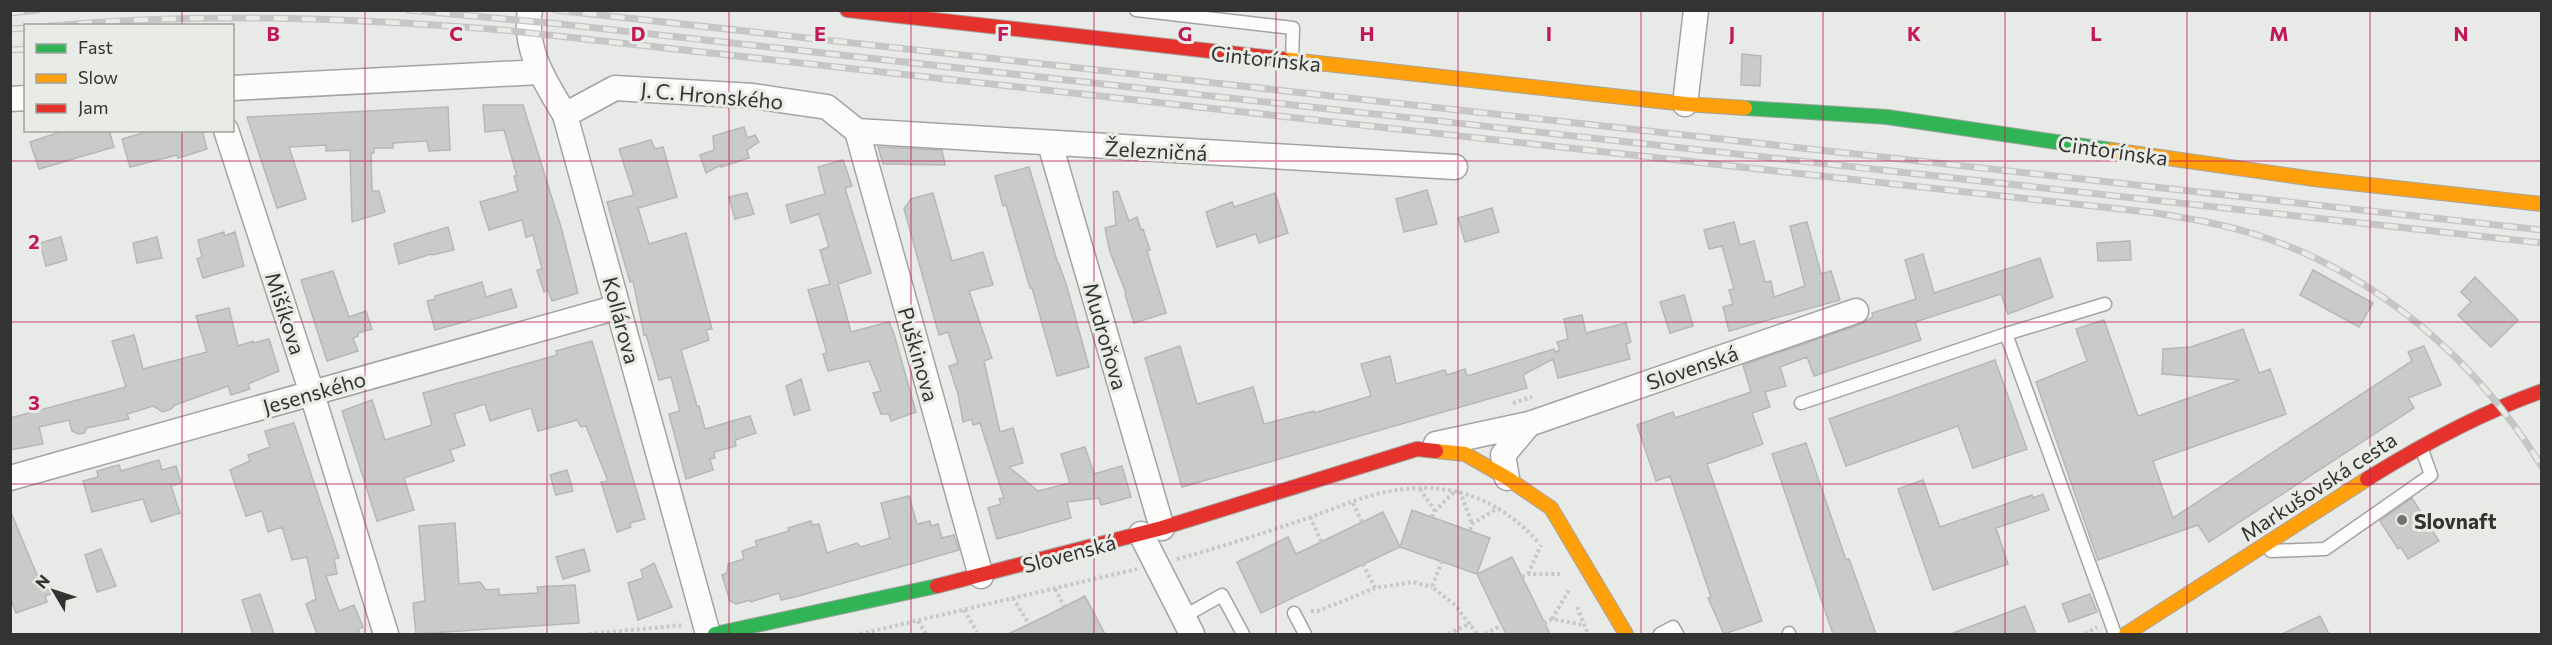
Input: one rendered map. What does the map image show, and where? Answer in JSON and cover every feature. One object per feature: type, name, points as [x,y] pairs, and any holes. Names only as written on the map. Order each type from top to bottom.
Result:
[{"type":"street","name":"Kollárova","points":[[530,10],[529,33],[532,51],[540,72],[565,115],[709,630]]},
{"type":"street","name":"Cintorínska","points":[[847,10],[1685,104],[1887,117],[2314,179],[2541,204]]},
{"type":"street","points":[[1685,104],[1696,10]]},
{"type":"street","points":[[234,87],[540,72]]},
{"type":"street","name":"J. C. Hronského","points":[[565,115],[615,88],[753,96],[827,107],[857,131]]},
{"type":"street","name":"Železničná","points":[[857,131],[1455,167]]},
{"type":"street","name":"Puškinova","points":[[857,131],[981,576]]},
{"type":"street","name":"Mišíkova","points":[[227,132],[386,634]]},
{"type":"street","name":"Mudroňova","points":[[1050,144],[1151,531],[1156,564],[1187,626]]},
{"type":"street","name":"Jesenského","points":[[10,478],[618,307]]},
{"type":"street","name":"Slovenská","points":[[709,630],[981,576],[1151,531],[1417,449],[1529,424],[1856,311]]},
{"type":"street","name":"Markušovská cesta","points":[[2126,634],[2421,445],[2500,406],[2541,393]]},
{"type":"street","points":[[1507,478],[1503,455],[1529,424]]},
{"type":"street","name":"Slovenská","points":[[1417,449],[1465,454],[1507,478],[1551,508],[1626,634]]},
{"type":"lane","points":[[1000,28],[1004,10]]},
{"type":"lane","points":[[1136,10],[1293,28],[1292,61]]},
{"type":"lane","points":[[1801,403],[2006,334],[2105,304]]},
{"type":"lane","points":[[2006,334],[2115,634]]},
{"type":"lane","points":[[2254,551],[2325,549],[2431,475],[2421,445]]},
{"type":"lane","points":[[1187,626],[1222,596],[1243,634]]},
{"type":"lane","points":[[1294,613],[1305,634]]},
{"type":"lane","points":[[1660,634],[1673,627],[1677,634]]},
{"type":"path","points":[[1420,489],[1434,511]]},
{"type":"path","points":[[860,634],[878,633],[918,621],[1225,546],[1377,494],[1420,489],[1457,491],[1498,508],[1515,519],[1547,553]]},
{"type":"path","points":[[1432,517],[1434,511],[1457,491]]},
{"type":"path","points":[[1457,491],[1472,524]]},
{"type":"path","points":[[1353,503],[1362,522]]},
{"type":"path","points":[[1470,530],[1472,524],[1498,508]]},
{"type":"path","points":[[1310,517],[1321,541]]},
{"type":"path","points":[[1528,574],[1541,545]]},
{"type":"path","points":[[1432,587],[1442,561]]},
{"type":"path","points":[[1363,564],[1375,588]]},
{"type":"path","points":[[1557,568],[1588,634]]},
{"type":"path","points":[[1522,577],[1528,574],[1561,574]]},
{"type":"path","points":[[1294,613],[1318,611],[1375,588],[1413,582],[1432,587],[1455,605],[1477,634]]},
{"type":"path","points":[[1055,589],[1064,606]]},
{"type":"path","points":[[1552,620],[1569,590]]},
{"type":"path","points":[[1013,598],[1029,624]]},
{"type":"path","points":[[964,610],[977,632]]},
{"type":"path","points":[[1544,623],[1552,620],[1584,624]]},
{"type":"path","points":[[918,621],[926,634]]},
{"type":"path","points":[[1448,634],[1470,623]]},
{"type":"path","points":[[1485,634],[1502,625]]},
{"type":"path","points":[[589,634],[679,626],[709,630]]},
{"type":"building","points":[[1742,54],[1761,56],[1760,86],[1741,85]]},
{"type":"building","points":[[483,105],[523,105],[561,227],[578,293],[552,301],[548,290],[544,292],[537,270],[542,269],[533,235],[526,237],[522,220],[489,230],[480,202],[518,191],[514,176],[517,176],[504,130],[485,132]]},
{"type":"building","points":[[448,107],[450,150],[429,151],[427,141],[393,143],[393,148],[374,148],[374,153],[371,153],[372,191],[379,191],[385,212],[352,222],[350,150],[326,151],[326,145],[289,147],[306,199],[277,208],[247,117]]},
{"type":"building","points":[[744,127],[747,138],[755,135],[759,142],[747,150],[749,158],[721,167],[721,165],[706,173],[700,155],[714,150],[713,136]]},
{"type":"building","points":[[60,132],[110,132],[114,147],[39,169],[30,142]]},
{"type":"building","points":[[146,132],[203,132],[207,149],[178,158],[177,155],[130,167],[122,139]]},
{"type":"building","points":[[651,140],[655,149],[663,147],[677,197],[638,208],[649,244],[686,233],[712,329],[706,330],[709,340],[681,350],[705,429],[750,416],[756,433],[735,440],[736,446],[714,452],[715,458],[710,459],[713,470],[686,479],[669,414],[680,411],[671,377],[659,380],[646,334],[644,335],[633,281],[630,282],[607,202],[634,195],[619,149]]},
{"type":"building","points":[[878,147],[942,150],[945,165],[883,164]]},
{"type":"building","points":[[843,160],[852,186],[845,188],[871,273],[838,284],[851,332],[889,322],[894,334],[916,412],[891,421],[889,414],[881,414],[873,393],[881,391],[869,361],[828,371],[823,354],[827,353],[808,290],[830,284],[820,250],[829,247],[819,214],[791,223],[786,205],[825,194],[818,167]]},
{"type":"building","points":[[1029,167],[1067,287],[1089,367],[1057,376],[1032,288],[1030,288],[1006,205],[1003,206],[995,176]]},
{"type":"building","points":[[1427,190],[1437,224],[1404,232],[1396,199]]},
{"type":"building","points":[[1118,191],[1129,221],[1137,217],[1141,230],[1143,229],[1150,250],[1147,251],[1166,313],[1134,323],[1126,293],[1110,252],[1105,228],[1116,225],[1113,192]]},
{"type":"building","points":[[747,193],[754,214],[735,219],[729,197]]},
{"type":"building","points":[[933,193],[952,261],[983,252],[993,285],[969,291],[992,358],[984,361],[1000,432],[1013,428],[1023,463],[1009,467],[1038,491],[1070,483],[1061,454],[1085,447],[1094,474],[1122,466],[1131,497],[1101,505],[1099,498],[1067,502],[1071,518],[997,539],[988,508],[1001,504],[999,499],[1004,498],[980,423],[973,425],[972,419],[963,422],[958,394],[949,366],[958,363],[948,332],[939,335],[904,209],[911,199]]},
{"type":"building","points":[[1275,193],[1288,233],[1259,243],[1256,234],[1217,247],[1206,212],[1232,202],[1234,207]]},
{"type":"building","points":[[1492,208],[1499,232],[1465,242],[1458,218]]},
{"type":"building","points":[[1734,222],[1740,245],[1754,241],[1765,282],[1771,281],[1774,297],[1805,286],[1790,226],[1807,222],[1821,274],[1831,271],[1840,300],[1729,331],[1723,307],[1733,304],[1729,290],[1734,289],[1722,246],[1709,249],[1704,230]]},
{"type":"building","points":[[448,227],[454,250],[399,264],[394,244]]},
{"type":"building","points":[[224,232],[224,236],[235,232],[244,266],[203,278],[197,259],[202,257],[198,240]]},
{"type":"building","points":[[61,237],[67,260],[46,266],[40,243]]},
{"type":"building","points":[[157,237],[162,258],[137,263],[133,243]]},
{"type":"building","points":[[2130,241],[2131,260],[2098,261],[2097,243]]},
{"type":"building","points":[[1923,254],[1934,293],[2040,258],[2053,297],[2008,314],[2001,294],[1915,322],[1921,340],[1814,376],[1807,357],[1780,367],[1786,386],[1765,392],[1770,407],[1752,413],[1763,444],[1707,464],[1762,621],[1724,634],[1708,598],[1711,597],[1670,476],[1656,481],[1637,425],[1673,412],[1675,418],[1751,392],[1743,365],[1861,324],[1873,317],[1872,313],[1916,299],[1905,260]]},
{"type":"building","points":[[2313,270],[2373,303],[2359,327],[2300,295]]},
{"type":"building","points":[[333,271],[349,317],[366,311],[372,329],[358,333],[358,336],[353,338],[358,351],[327,361],[301,280]]},
{"type":"building","points":[[2475,277],[2518,320],[2491,347],[2458,315],[2471,302],[2461,292]]},
{"type":"building","points":[[482,282],[486,297],[511,289],[517,307],[435,330],[427,301],[435,299],[435,296]]},
{"type":"building","points":[[1684,295],[1693,326],[1670,333],[1660,302]]},
{"type":"building","points":[[229,308],[238,346],[269,339],[279,371],[248,384],[250,389],[231,395],[228,386],[175,405],[163,412],[153,406],[127,414],[129,419],[87,428],[84,433],[78,434],[72,431],[69,420],[39,427],[43,444],[10,450],[10,418],[126,387],[112,341],[134,335],[143,369],[207,352],[196,316]]},
{"type":"building","points":[[1582,315],[1586,333],[1626,323],[1631,342],[1626,344],[1630,359],[1558,378],[1553,359],[1523,375],[1527,388],[1182,487],[1145,358],[1180,346],[1197,404],[1253,387],[1264,424],[1314,411],[1314,413],[1371,396],[1361,364],[1390,356],[1396,384],[1445,370],[1447,375],[1465,369],[1467,376],[1554,349],[1555,352],[1560,350],[1557,342],[1568,339],[1564,319]]},
{"type":"building","points":[[2104,320],[2138,416],[2240,380],[2162,374],[2163,349],[2191,347],[2243,329],[2259,373],[2270,369],[2286,414],[2153,461],[2173,518],[2412,361],[2408,352],[2424,346],[2441,385],[2408,398],[2414,408],[2209,542],[2198,525],[2098,560],[2036,382],[2087,361],[2076,329]]},
{"type":"building","points":[[592,341],[645,519],[630,523],[631,527],[617,532],[601,482],[608,481],[586,426],[581,427],[577,420],[538,431],[531,408],[490,421],[485,404],[454,414],[465,445],[450,450],[454,461],[404,478],[414,510],[377,521],[342,411],[372,400],[385,440],[432,425],[423,393],[557,355],[556,351]]},
{"type":"building","points":[[1995,360],[2027,449],[1973,468],[1958,426],[1846,466],[1829,419]]},
{"type":"building","points":[[801,379],[810,410],[794,415],[786,386]]},
{"type":"building","points":[[294,423],[339,558],[334,559],[337,574],[326,576],[339,611],[354,605],[363,627],[358,629],[360,634],[317,634],[306,604],[316,599],[307,557],[292,560],[282,527],[268,532],[262,511],[246,516],[230,470],[250,461],[248,455],[270,447],[265,431]]},
{"type":"building","points":[[1806,443],[1846,560],[1849,559],[1876,634],[1833,634],[1772,454]]},
{"type":"building","points":[[159,460],[162,470],[176,466],[181,483],[171,486],[180,513],[151,522],[143,499],[92,512],[83,481],[98,477],[97,471],[119,465],[121,471]]},
{"type":"building","points":[[567,470],[573,491],[556,495],[550,475]]},
{"type":"building","points":[[1923,480],[1940,527],[2032,495],[2033,498],[2043,494],[2049,510],[1996,528],[2008,564],[1933,590],[1898,489]]},
{"type":"building","points":[[909,496],[917,524],[930,521],[931,526],[938,524],[942,538],[954,535],[959,550],[795,597],[781,600],[779,593],[751,602],[751,600],[736,604],[730,601],[722,575],[727,573],[728,564],[744,559],[742,551],[757,546],[755,541],[789,531],[788,528],[811,521],[812,525],[819,524],[827,553],[857,543],[861,547],[890,538],[881,503]]},
{"type":"building","points":[[2412,498],[2439,541],[2408,559],[2401,547],[2398,549],[2380,521]]},
{"type":"building","points":[[10,510],[39,580],[47,577],[53,593],[45,596],[47,602],[16,613],[10,597]]},
{"type":"building","points":[[1412,510],[1490,538],[1477,574],[1400,547]]},
{"type":"building","points":[[1383,512],[1400,547],[1261,613],[1237,562],[1288,537],[1296,554]]},
{"type":"building","points":[[455,523],[459,584],[480,582],[486,590],[499,589],[499,595],[538,593],[537,587],[575,585],[579,623],[416,634],[413,603],[425,601],[419,526]]},
{"type":"building","points":[[101,549],[116,586],[97,592],[85,555]]},
{"type":"building","points":[[584,549],[590,571],[563,579],[556,557]]},
{"type":"building","points":[[1512,557],[1550,634],[1506,634],[1498,618],[1477,574]]},
{"type":"building","points":[[654,563],[672,607],[638,620],[628,583],[643,578],[641,570]]},
{"type":"building","points":[[260,594],[274,634],[253,634],[242,600]]},
{"type":"building","points":[[2090,594],[2097,612],[2069,622],[2062,604]]},
{"type":"building","points":[[1085,596],[1105,634],[1008,634],[1048,615]]},
{"type":"building","points":[[2025,606],[2036,634],[1953,634],[1953,633]]},
{"type":"building","points":[[2320,616],[2329,634],[2282,634]]},
{"type":"railway","points":[[10,13],[38,10]]},
{"type":"railway","points":[[408,10],[560,24],[2542,243]]},
{"type":"railway","points":[[555,10],[2542,230]]},
{"type":"railway","points":[[78,24],[164,19],[277,18],[390,22],[503,30],[2156,213],[2223,226],[2263,237],[2306,254],[2386,299],[2422,327],[2488,392],[2542,467]]},
{"type":"railway","points":[[10,29],[24,28]]},
{"type":"railway","points":[[10,50],[24,49]]},
{"type":"traffic: fast","points":[[1745,108],[1887,117],[2111,150]]},
{"type":"traffic: fast","points":[[715,634],[937,586]]},
{"type":"traffic: slow","points":[[1282,59],[1685,104],[1745,108]]},
{"type":"traffic: slow","points":[[2111,150],[2314,179],[2542,204]]},
{"type":"traffic: slow","points":[[1436,451],[1465,454],[1507,478],[1551,508],[1626,634]]},
{"type":"traffic: slow","points":[[2126,634],[2367,479]]},
{"type":"traffic: jam","points":[[847,10],[1282,59]]},
{"type":"traffic: jam","points":[[2367,479],[2452,430],[2542,391]]},
{"type":"traffic: jam","points":[[937,586],[1162,528],[1417,449],[1436,451]]},
{"type":"place","name":"Slovnaft","points":[[2402,520]]}]
